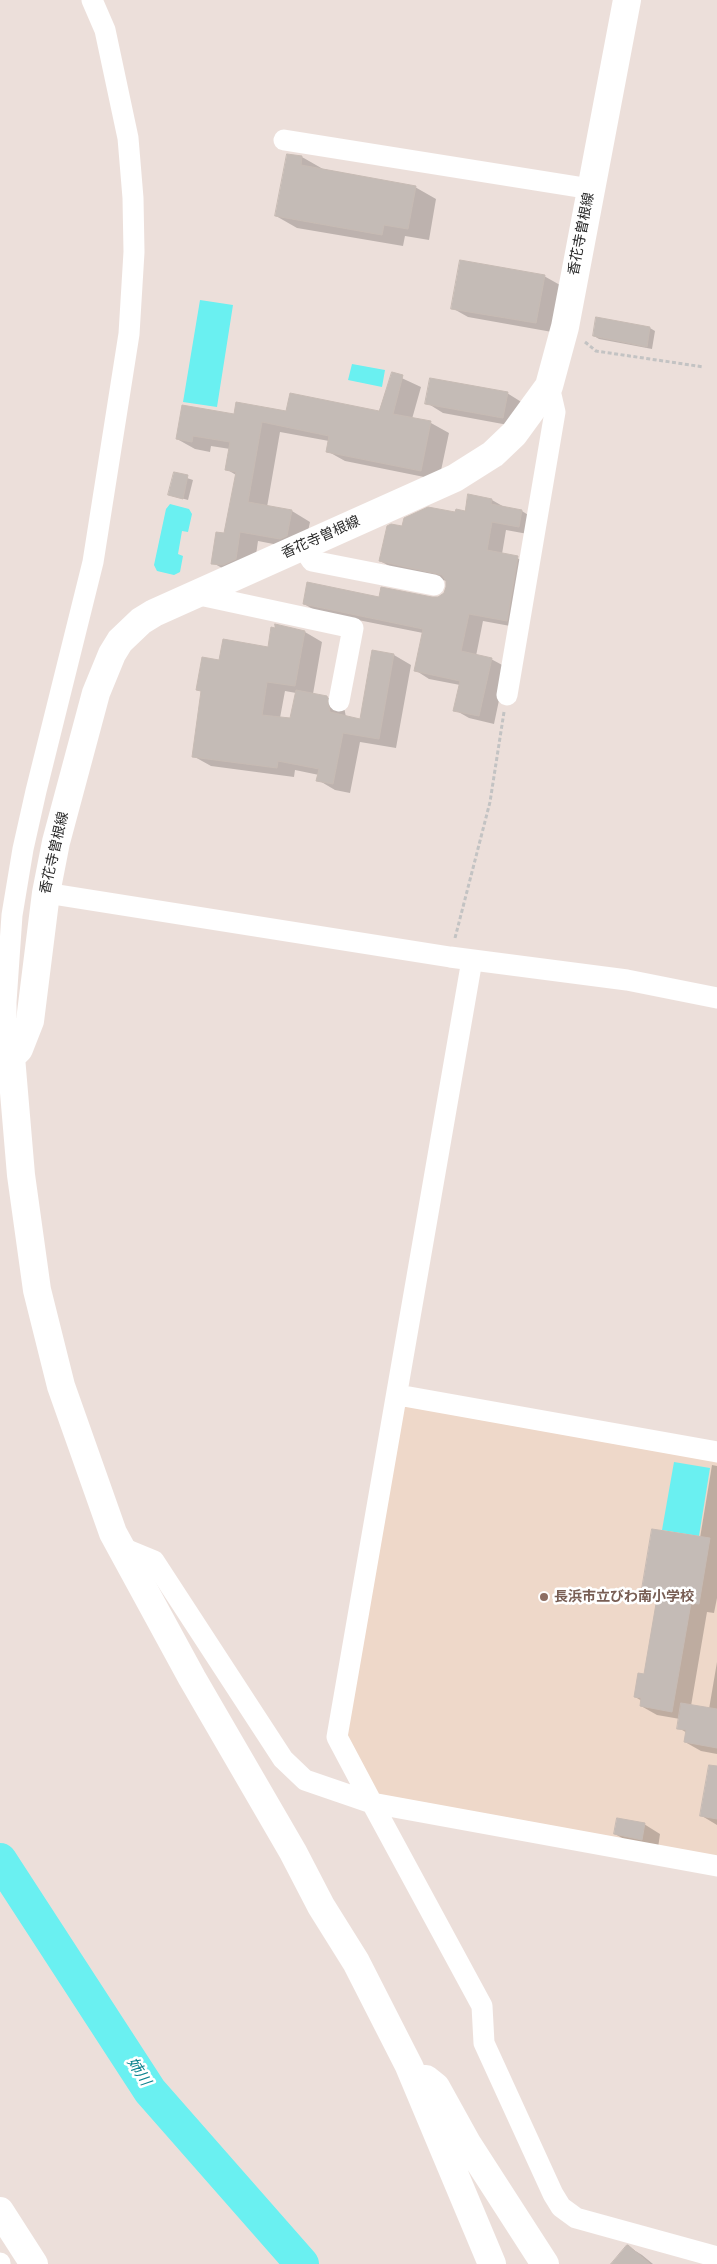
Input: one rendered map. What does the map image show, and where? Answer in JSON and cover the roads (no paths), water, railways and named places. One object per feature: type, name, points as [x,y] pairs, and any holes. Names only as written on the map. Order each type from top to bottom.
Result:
[{"type":"street","points":[[92,0],[105,30],[128,138],[133,198],[134,252],[130,334],[93,562],[36,791],[12,915],[6,1002],[6,1058],[37,1290],[64,1395],[113,1533],[192,1678],[356,1962],[408,2066],[492,2264]]},
{"type":"street","name":"香花寺曽根線","points":[[6,1058],[20,1049],[30,1022],[46,893],[56,842],[96,693],[112,654],[120,641],[141,621],[154,613],[455,478],[493,454],[514,434],[548,386],[565,327],[627,0]]},
{"type":"street","points":[[284,140],[591,189]]},
{"type":"street","points":[[507,695],[555,412],[548,386]]},
{"type":"street","points":[[302,546],[312,561],[434,585]]},
{"type":"street","points":[[195,594],[353,628],[339,701]]},
{"type":"street","points":[[46,893],[450,957],[627,980],[717,998]]},
{"type":"street","points":[[472,960],[398,1395],[337,1737],[482,2006],[484,2043],[561,2208],[576,2218],[717,2257]]},
{"type":"street","points":[[398,1395],[717,1452]]},
{"type":"street","points":[[120,1547],[154,1561],[283,1760],[305,1780],[372,1803],[717,1866]]},
{"type":"street","points":[[408,2066],[436,2087],[467,2143],[546,2264]]},
{"type":"street","points":[[0,2211],[34,2264]]},
{"type":"water","points":[[200,300],[233,305],[217,407],[183,402]]},
{"type":"water","points":[[352,364],[385,370],[382,387],[348,380]]},
{"type":"water","points":[[170,504],[189,509],[192,514],[188,532],[182,531],[178,554],[183,556],[180,572],[174,575],[157,571],[154,565],[166,509]]},
{"type":"water","points":[[674,1462],[710,1468],[699,1536],[662,1530]]},
{"type":"waterway","name":"姉川","points":[[0,1860],[150,2091],[302,2264]]},
{"type":"place","name":"長浜市立びわ南小学校","points":[[544,1597]]}]
